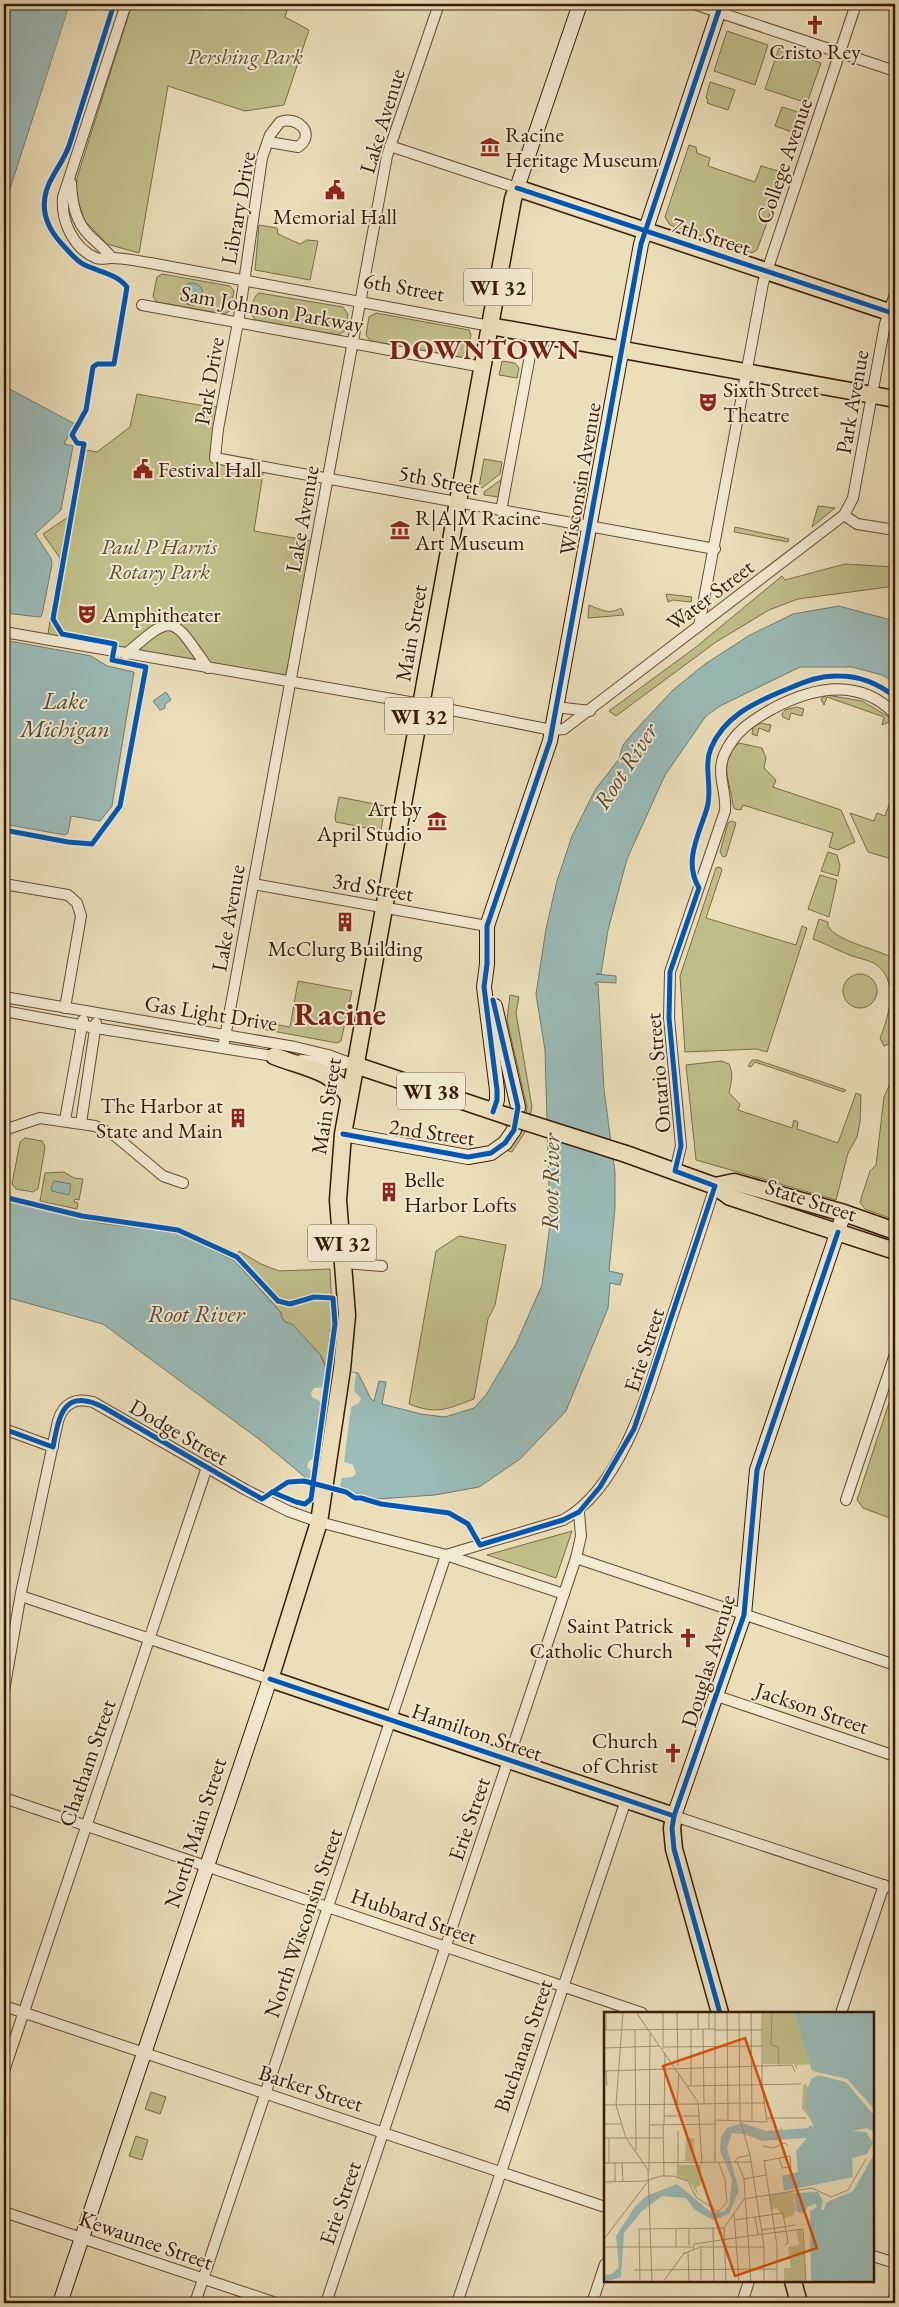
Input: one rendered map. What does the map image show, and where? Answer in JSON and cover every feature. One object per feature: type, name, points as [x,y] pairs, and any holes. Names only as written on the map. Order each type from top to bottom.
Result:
[{"type":"main road","name":"7th Street","points":[[517,188],[892,313]]},
{"type":"main road","name":"Main Street","points":[[342,1369],[347,1315],[338,1200],[343,1134],[513,199],[517,188]]},
{"type":"main road","name":"6th Street","points":[[490,326],[895,399]]},
{"type":"main road","points":[[274,1056],[332,1078],[342,1086],[349,1097]]},
{"type":"main road","name":"State Street","points":[[355,1065],[626,1154],[715,1186],[730,1197],[895,1251]]},
{"type":"main road","name":"State Street","points":[[715,1186],[734,1182],[844,1213],[895,1231]]},
{"type":"main road","name":"North Main Street","points":[[270,1680],[319,1522],[342,1369]]},
{"type":"main road","name":"Hamilton Street","points":[[270,1680],[674,1816]]},
{"type":"main road","name":"Douglas Avenue","points":[[674,1816],[672,1828],[674,1849],[720,2012]]},
{"type":"main road","points":[[793,2282],[799,2303]]},
{"type":"street","points":[[112,258],[80,223],[74,209],[70,179],[126,4]]},
{"type":"street","name":"Lake Avenue","points":[[223,1048],[390,146],[439,4]]},
{"type":"street","name":"Main Street","points":[[517,188],[580,4]]},
{"type":"street","points":[[694,4],[720,8],[895,71]]},
{"type":"street","name":"College Avenue","points":[[699,626],[715,549],[762,283],[856,4]]},
{"type":"street","name":"Wisconsin Avenue","points":[[500,1114],[484,987],[487,964],[487,926],[552,730],[620,350],[644,231],[720,8]]},
{"type":"street","name":"Library Drive","points":[[244,280],[262,158],[269,142]]},
{"type":"street","name":"7th Street","points":[[390,146],[517,188]]},
{"type":"street","name":"6th Street","points":[[70,179],[62,205],[69,230],[77,243],[98,259],[112,258],[244,280],[490,326]]},
{"type":"street","name":"Park Drive","points":[[216,458],[219,422],[244,280]]},
{"type":"street","name":"Park Avenue","points":[[844,515],[854,498],[873,395],[895,294]]},
{"type":"street","name":"Sam Johnson Parkway","points":[[142,304],[353,344],[483,366]]},
{"type":"street","points":[[501,511],[534,334]]},
{"type":"street","name":"5th Street","points":[[216,458],[715,549]]},
{"type":"street","points":[[844,515],[857,524],[895,530]]},
{"type":"street","name":"Water Street","points":[[552,730],[564,729],[590,710],[844,515]]},
{"type":"street","points":[[126,654],[154,629],[163,625],[173,625],[185,635],[208,668]]},
{"type":"street","points":[[4,632],[421,704],[552,730]]},
{"type":"street","name":"Ontario Street","points":[[675,1171],[681,1146],[669,1018],[670,972],[725,811],[726,796],[720,773],[722,762],[732,741],[743,727],[797,697],[831,688],[870,696],[895,714]]},
{"type":"street","points":[[555,707],[590,710]]},
{"type":"street","points":[[4,884],[68,895],[77,903],[80,916],[65,1008]]},
{"type":"street","name":"3rd Street","points":[[253,884],[487,926]]},
{"type":"street","name":"Wisconsin Avenue","points":[[487,964],[518,1107],[518,1118],[510,1137]]},
{"type":"street","name":"Gas Light Drive","points":[[4,997],[317,1051],[355,1065]]},
{"type":"street","name":"Gas Light Drive","points":[[4,1011],[82,1026],[274,1056],[355,1065]]},
{"type":"street","points":[[65,1120],[84,1012]]},
{"type":"street","points":[[81,1123],[98,1014]]},
{"type":"street","points":[[4,1130],[40,1118],[81,1123],[105,1130],[157,1172],[183,1182]]},
{"type":"street","name":"2nd Street","points":[[343,1134],[468,1157],[491,1153],[510,1137]]},
{"type":"street","name":"Erie Street","points":[[326,2303],[576,1558],[581,1536],[579,1512],[600,1487],[634,1429],[715,1186]]},
{"type":"street","name":"Douglas Avenue","points":[[674,1816],[744,1615],[757,1470],[844,1213]]},
{"type":"street","points":[[344,1263],[382,1266]]},
{"type":"street","points":[[846,1500],[895,1354]]},
{"type":"street","name":"Dodge Street","points":[[53,1446],[60,1414],[70,1403],[77,1400],[93,1402],[266,1501],[319,1522],[446,1555],[564,1594]]},
{"type":"street","points":[[4,1429],[53,1446],[21,1596],[4,1691]]},
{"type":"street","name":"Chatham Street","points":[[4,2071],[207,1467]]},
{"type":"street","points":[[446,1555],[563,1520],[579,1512]]},
{"type":"street","name":"North Wisconsin Street","points":[[195,2303],[446,1555]]},
{"type":"street","points":[[576,1558],[895,1665]]},
{"type":"street","name":"Hamilton Street","points":[[21,1596],[270,1680]]},
{"type":"street","name":"North Main Street","points":[[60,2303],[270,1680]]},
{"type":"street","name":"Jackson Street","points":[[717,1696],[895,1756]]},
{"type":"street","name":"Hubbard Street","points":[[4,1798],[639,2012]]},
{"type":"street","name":"Buchanan Street","points":[[457,2303],[626,1800]]},
{"type":"street","name":"Hamilton Street","points":[[674,1816],[895,1889]]},
{"type":"street","points":[[840,2012],[884,1885]]},
{"type":"street","name":"Barker Street","points":[[4,2006],[604,2207]]},
{"type":"street","name":"Kewaunee Street","points":[[4,2212],[276,2303]]},
{"type":"street","points":[[874,2256],[895,2264]]},
{"type":"street","points":[[592,2303],[604,2267]]},
{"type":"street","points":[[742,2303],[749,2282]]},
{"type":"street","points":[[892,2303],[895,2295]]},
{"type":"green space","name":"Pershing Park","points":[[132,4],[289,4],[285,17],[309,30],[284,105],[245,111],[168,86],[139,253],[107,244],[85,221],[76,196],[77,178]]},
{"type":"green space","points":[[727,31],[768,45],[755,85],[714,71]]},
{"type":"green space","points":[[779,48],[821,63],[807,103],[765,89]]},
{"type":"green space","points":[[710,82],[735,90],[728,110],[707,103],[708,99],[706,98]]},
{"type":"green space","points":[[782,107],[804,114],[798,134],[775,126]]},
{"type":"green space","points":[[689,145],[696,147],[697,153],[710,158],[708,166],[755,182],[761,166],[785,173],[757,250],[752,253],[670,225],[665,217]]},
{"type":"green space","points":[[259,225],[277,228],[278,234],[300,244],[307,240],[318,241],[310,280],[255,270]]},
{"type":"green space","points":[[162,274],[230,286],[234,291],[230,311],[224,314],[157,302],[153,297],[157,277]]},
{"type":"green space","points":[[259,293],[343,307],[348,314],[345,331],[338,335],[255,320],[252,313],[252,305]]},
{"type":"green space","points":[[376,313],[469,330],[471,335],[467,355],[463,358],[371,341],[366,335],[369,317]]},
{"type":"green space","points":[[502,361],[515,363],[519,368],[517,378],[499,375]]},
{"type":"green space","name":"Paul P Harris Rotary Park","points":[[137,394],[210,407],[222,406],[216,458],[264,467],[254,531],[317,542],[292,683],[47,640],[60,558],[43,534],[68,517],[80,449],[97,452],[130,427]]},
{"type":"green space","points":[[484,459],[502,462],[500,474],[482,488],[479,487]]},
{"type":"green space","points":[[502,479],[499,497],[484,495],[484,492]]},
{"type":"green space","points":[[818,506],[835,508],[812,527]]},
{"type":"green space","points":[[735,527],[789,539],[788,542],[734,532]]},
{"type":"green space","points":[[845,564],[895,567],[895,586],[798,599],[769,610],[716,642],[616,716],[609,711],[696,647],[782,576],[785,580]]},
{"type":"green space","points":[[666,594],[692,597],[691,602],[673,600],[668,602]]},
{"type":"green space","points":[[589,605],[609,611],[621,608],[624,615],[588,618]]},
{"type":"green space","points":[[827,695],[862,701],[889,717],[889,722],[882,725],[884,717],[827,697],[824,705],[821,699]]},
{"type":"green space","points":[[796,707],[804,709],[802,716],[791,713],[789,720],[783,717],[782,714],[785,710]]},
{"type":"green space","points":[[760,723],[771,725],[769,732],[759,728],[757,736],[752,734],[753,727]]},
{"type":"green space","points":[[739,743],[762,748],[766,758],[764,768],[776,780],[773,787],[841,810],[855,842],[838,850],[829,847],[833,833],[743,805],[741,810],[735,809],[727,767],[733,748]]},
{"type":"green space","points":[[895,788],[895,860],[868,852],[850,813],[874,821],[877,813],[885,816]]},
{"type":"green space","points":[[339,797],[385,806],[381,831],[336,822],[335,817]]},
{"type":"green space","points":[[731,821],[736,823],[726,856],[723,857],[720,852],[728,823]]},
{"type":"green space","points":[[828,852],[837,855],[840,866],[838,876],[821,871]]},
{"type":"green space","points":[[720,867],[722,870],[706,918],[796,945],[802,926],[807,928],[767,1052],[757,1049],[685,1052],[680,976],[716,868]]},
{"type":"green space","points":[[820,875],[837,880],[829,917],[808,909]]},
{"type":"green space","points":[[819,919],[828,922],[828,926],[833,932],[849,941],[895,959],[895,1034],[891,1043],[884,1046],[880,1038],[889,1008],[890,987],[887,978],[874,963],[852,956],[813,939]]},
{"type":"green space","points":[[860,974],[872,979],[877,991],[872,1003],[860,1008],[848,1003],[843,991],[848,979]]},
{"type":"green space","points":[[298,981],[352,991],[341,1041],[337,1043],[245,1026],[242,1023],[242,1018],[290,1027]]},
{"type":"green space","points":[[510,995],[519,997],[516,1013],[532,1107],[527,1129],[512,1152],[508,1151],[524,1128],[527,1107],[507,1020]]},
{"type":"green space","points":[[752,1060],[757,1060],[846,1090],[844,1092],[755,1062],[751,1067],[748,1066]]},
{"type":"green space","points":[[721,1061],[729,1064],[731,1068],[732,1078],[729,1093],[740,1104],[738,1110],[792,1128],[794,1120],[798,1122],[797,1129],[838,1143],[856,1093],[861,1095],[860,1122],[857,1137],[848,1153],[836,1200],[696,1160],[686,1065]]},
{"type":"green space","points":[[895,1072],[895,1220],[865,1209],[860,1202],[870,1171],[876,1165],[884,1097]]},
{"type":"green space","points":[[25,1138],[42,1141],[45,1147],[38,1189],[33,1192],[16,1189],[12,1184],[20,1142]]},
{"type":"green space","points":[[64,1172],[74,1178],[83,1179],[79,1200],[75,1199],[74,1202],[78,1203],[77,1209],[40,1201],[45,1173]]},
{"type":"green space","points":[[459,1236],[506,1245],[495,1305],[488,1319],[474,1399],[449,1408],[427,1409],[409,1404],[436,1251]]},
{"type":"green space","points":[[239,1251],[261,1264],[279,1271],[330,1269],[333,1329],[330,1329],[332,1339],[329,1339],[329,1342],[332,1343],[328,1369],[320,1354],[285,1322],[281,1316],[282,1314],[235,1261]]},
{"type":"green space","points":[[895,1385],[895,1520],[863,1508],[857,1500]]},
{"type":"green space","points":[[572,1531],[556,1578],[487,1555]]},
{"type":"green space","points":[[151,2092],[166,2097],[160,2114],[145,2109]]},
{"type":"green space","points":[[136,2136],[148,2140],[142,2160],[129,2156]]},
{"type":"water","points":[[4,4],[70,4],[4,207]]},
{"type":"water","points":[[192,283],[202,290],[203,294],[196,304],[192,305],[182,298],[181,294],[188,284]]},
{"type":"water","points":[[4,386],[75,424],[64,444],[73,446],[61,510],[35,534],[51,558],[52,564],[42,615],[40,617],[4,613]]},
{"type":"water","name":"Root River","points":[[839,606],[895,621],[895,682],[882,675],[852,667],[800,667],[720,706],[706,716],[665,775],[627,859],[608,930],[601,974],[596,974],[616,976],[616,983],[596,982],[595,984],[598,984],[604,1090],[615,1172],[615,1208],[609,1271],[623,1274],[620,1285],[610,1283],[608,1308],[566,1411],[520,1459],[479,1487],[435,1495],[377,1499],[312,1483],[264,1443],[103,1324],[9,1298],[4,1314],[4,1200],[99,1223],[177,1233],[235,1261],[282,1314],[281,1316],[285,1322],[292,1324],[320,1354],[326,1369],[358,1373],[371,1399],[374,1401],[379,1381],[386,1382],[382,1404],[421,1414],[445,1417],[474,1408],[486,1395],[516,1344],[542,1285],[550,1224],[545,1050],[536,994],[546,929],[557,881],[572,836],[595,790],[619,759],[623,745],[673,690],[705,664],[750,635],[793,614]]},
{"type":"water","name":"Lake Michigan","points":[[4,640],[91,656],[107,666],[134,672],[112,806],[100,821],[71,816],[68,833],[65,835],[4,824]]},
{"type":"water","points":[[166,692],[171,700],[165,704],[165,708],[160,710],[153,701]]},
{"type":"water","points":[[54,1181],[71,1184],[69,1195],[52,1191],[51,1188]]},
{"type":"pier","points":[[70,4],[72,5],[4,210]]},
{"type":"pier","points":[[328,1369],[356,1373],[354,1391],[361,1398],[359,1403],[351,1407],[344,1462],[353,1465],[356,1474],[352,1477],[342,1478],[339,1491],[312,1485],[313,1474],[307,1466],[309,1461],[315,1458],[323,1403],[312,1397],[311,1393],[314,1388],[326,1387]]},
{"type":"cycle path","points":[[4,830],[68,842],[92,844],[120,806],[146,667],[112,660],[115,644],[62,634],[53,619],[84,444],[77,443],[72,435],[86,410],[93,367],[97,364],[114,364],[127,287],[118,279],[89,267],[74,257],[50,228],[44,203],[48,185],[69,146],[114,4]]},
{"type":"cycle path","points":[[493,1112],[497,1100],[497,1090],[484,987],[487,964],[487,926],[550,741],[641,244],[721,4]]},
{"type":"cycle path","points":[[517,188],[895,314]]},
{"type":"cycle path","points":[[4,1429],[53,1447],[58,1424],[66,1408],[72,1402],[80,1400],[90,1402],[103,1407],[262,1499],[288,1482],[304,1481],[346,1492],[355,1498],[381,1504],[449,1513],[468,1524],[480,1545],[563,1520],[579,1512],[600,1487],[634,1429],[715,1186],[675,1171],[681,1146],[669,1018],[670,972],[699,888],[694,878],[692,858],[709,800],[708,763],[711,748],[723,728],[749,707],[802,683],[816,679],[831,676],[854,677],[876,685],[895,697]]},
{"type":"cycle path","points":[[343,1134],[468,1157],[491,1153],[505,1143],[514,1130],[518,1107],[493,1000]]},
{"type":"cycle path","points":[[4,1197],[82,1216],[178,1230],[237,1257],[278,1301],[290,1304],[314,1297],[333,1298],[335,1324],[311,1499],[305,1504],[272,1492]]},
{"type":"cycle path","points":[[720,2012],[674,1849],[672,1828],[674,1816],[744,1615],[757,1470],[838,1232]]},
{"type":"cycle path","points":[[270,1679],[674,1816]]},
{"type":"place","name":"Cristo Rey","points":[[815,25]]},
{"type":"place","name":"Racine Heritage Museum","points":[[490,147]]},
{"type":"place","name":"Memorial Hall","points":[[335,190]]},
{"type":"place","name":"Sixth Street Theatre","points":[[708,402]]},
{"type":"place","name":"Festival Hall","points":[[143,469]]},
{"type":"place","name":"R|A|M Racine Art Museum","points":[[400,530]]},
{"type":"place","name":"Amphitheater","points":[[87,614]]},
{"type":"place","name":"Art by April Studio","points":[[437,821]]},
{"type":"place","name":"McClurg Building","points":[[345,922]]},
{"type":"place","name":"The Harbor at State and Main","points":[[238,1118]]},
{"type":"place","name":"Belle Harbor Lofts","points":[[389,1192]]},
{"type":"place","name":"Saint Patrick Catholic Church","points":[[688,1638]]},
{"type":"place","name":"Church of Christ","points":[[673,1753]]},
{"type":"district","name":"DOWNTOWN","points":[[485,349]]},
{"type":"district","name":"Racine","points":[[340,1014]]}]
